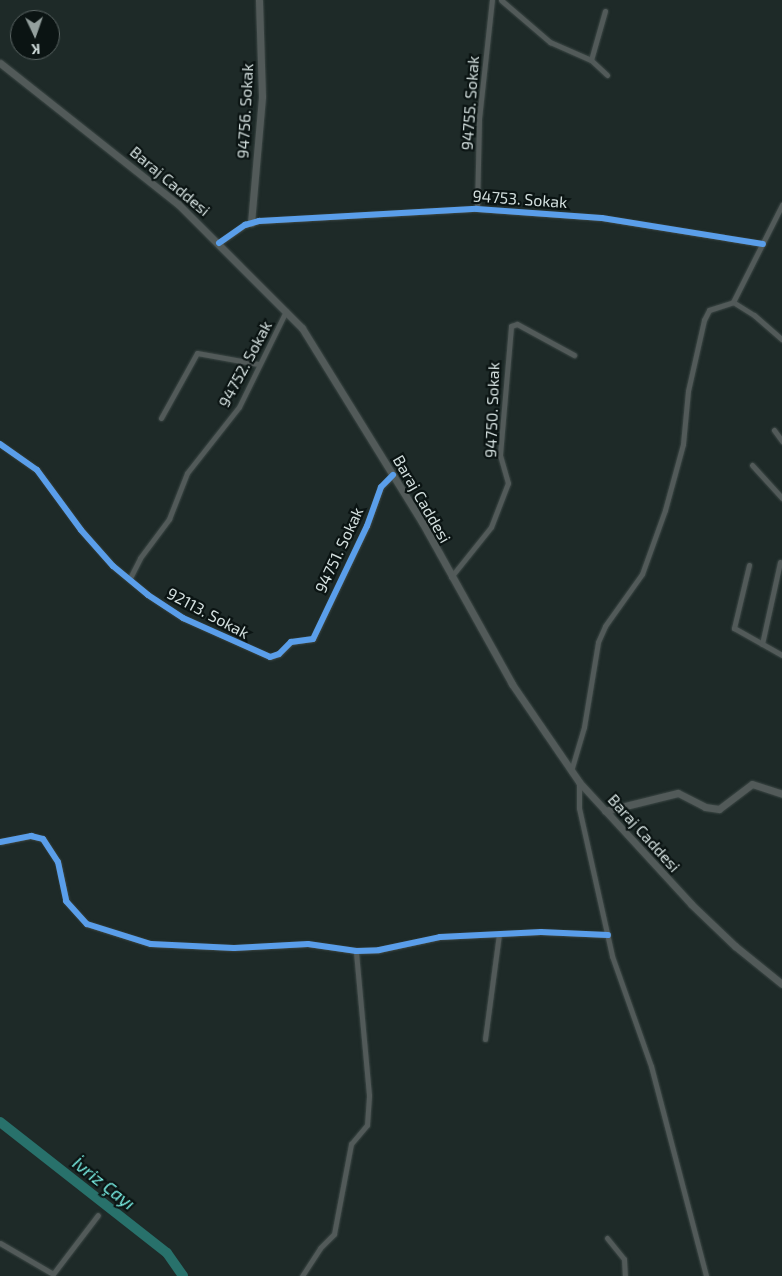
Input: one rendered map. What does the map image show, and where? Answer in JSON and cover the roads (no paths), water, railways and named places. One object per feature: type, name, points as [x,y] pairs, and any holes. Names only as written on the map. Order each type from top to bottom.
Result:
[{"type":"main road","name":"94756. Sokak","points":[[251,223],[262,96],[259,0]]},
{"type":"main road","name":"Baraj Caddesi","points":[[0,63],[143,175],[219,243],[286,311],[323,358],[512,684],[579,782],[702,915],[782,984]]},
{"type":"main road","points":[[605,811],[678,793],[705,807],[719,809],[752,784],[782,794]]},
{"type":"street","name":"94755. Sokak","points":[[477,209],[479,119],[492,0]]},
{"type":"street","points":[[501,0],[557,47],[591,60],[607,75]]},
{"type":"street","points":[[591,60],[605,11]]},
{"type":"street","points":[[571,770],[584,727],[600,637],[637,582],[660,524],[683,444],[688,391],[704,320],[709,310],[733,302],[782,205]]},
{"type":"street","name":"94753. Sokak","points":[[219,243],[251,223],[477,209],[602,218],[763,244]]},
{"type":"street","points":[[733,302],[754,315],[782,339]]},
{"type":"street","name":"94752. Sokak","points":[[130,578],[140,558],[169,519],[187,473],[239,407],[258,364],[286,311]]},
{"type":"street","name":"94750. Sokak","points":[[451,577],[490,527],[508,483],[500,455],[511,326],[521,326],[574,355]]},
{"type":"street","points":[[161,418],[197,353],[258,364]]},
{"type":"street","points":[[774,430],[782,441]]},
{"type":"street","name":"92113. Sokak","points":[[0,444],[37,470],[81,530],[118,570],[171,612],[262,656],[274,656],[291,642],[313,639]]},
{"type":"street","points":[[752,465],[782,498]]},
{"type":"street","name":"94751. Sokak","points":[[313,639],[367,526],[381,487],[393,476]]},
{"type":"street","points":[[762,644],[780,562]]},
{"type":"street","points":[[749,565],[734,628],[782,655]]},
{"type":"street","points":[[579,782],[580,808],[608,935],[651,1066],[706,1276]]},
{"type":"street","points":[[0,842],[31,836],[43,839],[58,862],[62,892],[66,901],[87,924],[150,944],[234,948],[308,944],[356,951],[388,949],[440,938],[499,934],[608,935]]},
{"type":"street","points":[[486,1039],[499,934]]},
{"type":"street","points":[[302,1276],[320,1248],[334,1234],[351,1144],[367,1125],[369,1095],[356,951]]},
{"type":"street","points":[[0,1243],[53,1274],[98,1215]]},
{"type":"street","points":[[607,1238],[624,1259],[624,1276]]},
{"type":"waterway","name":"İvriz Çayı","points":[[0,1122],[167,1253],[183,1276]]}]
